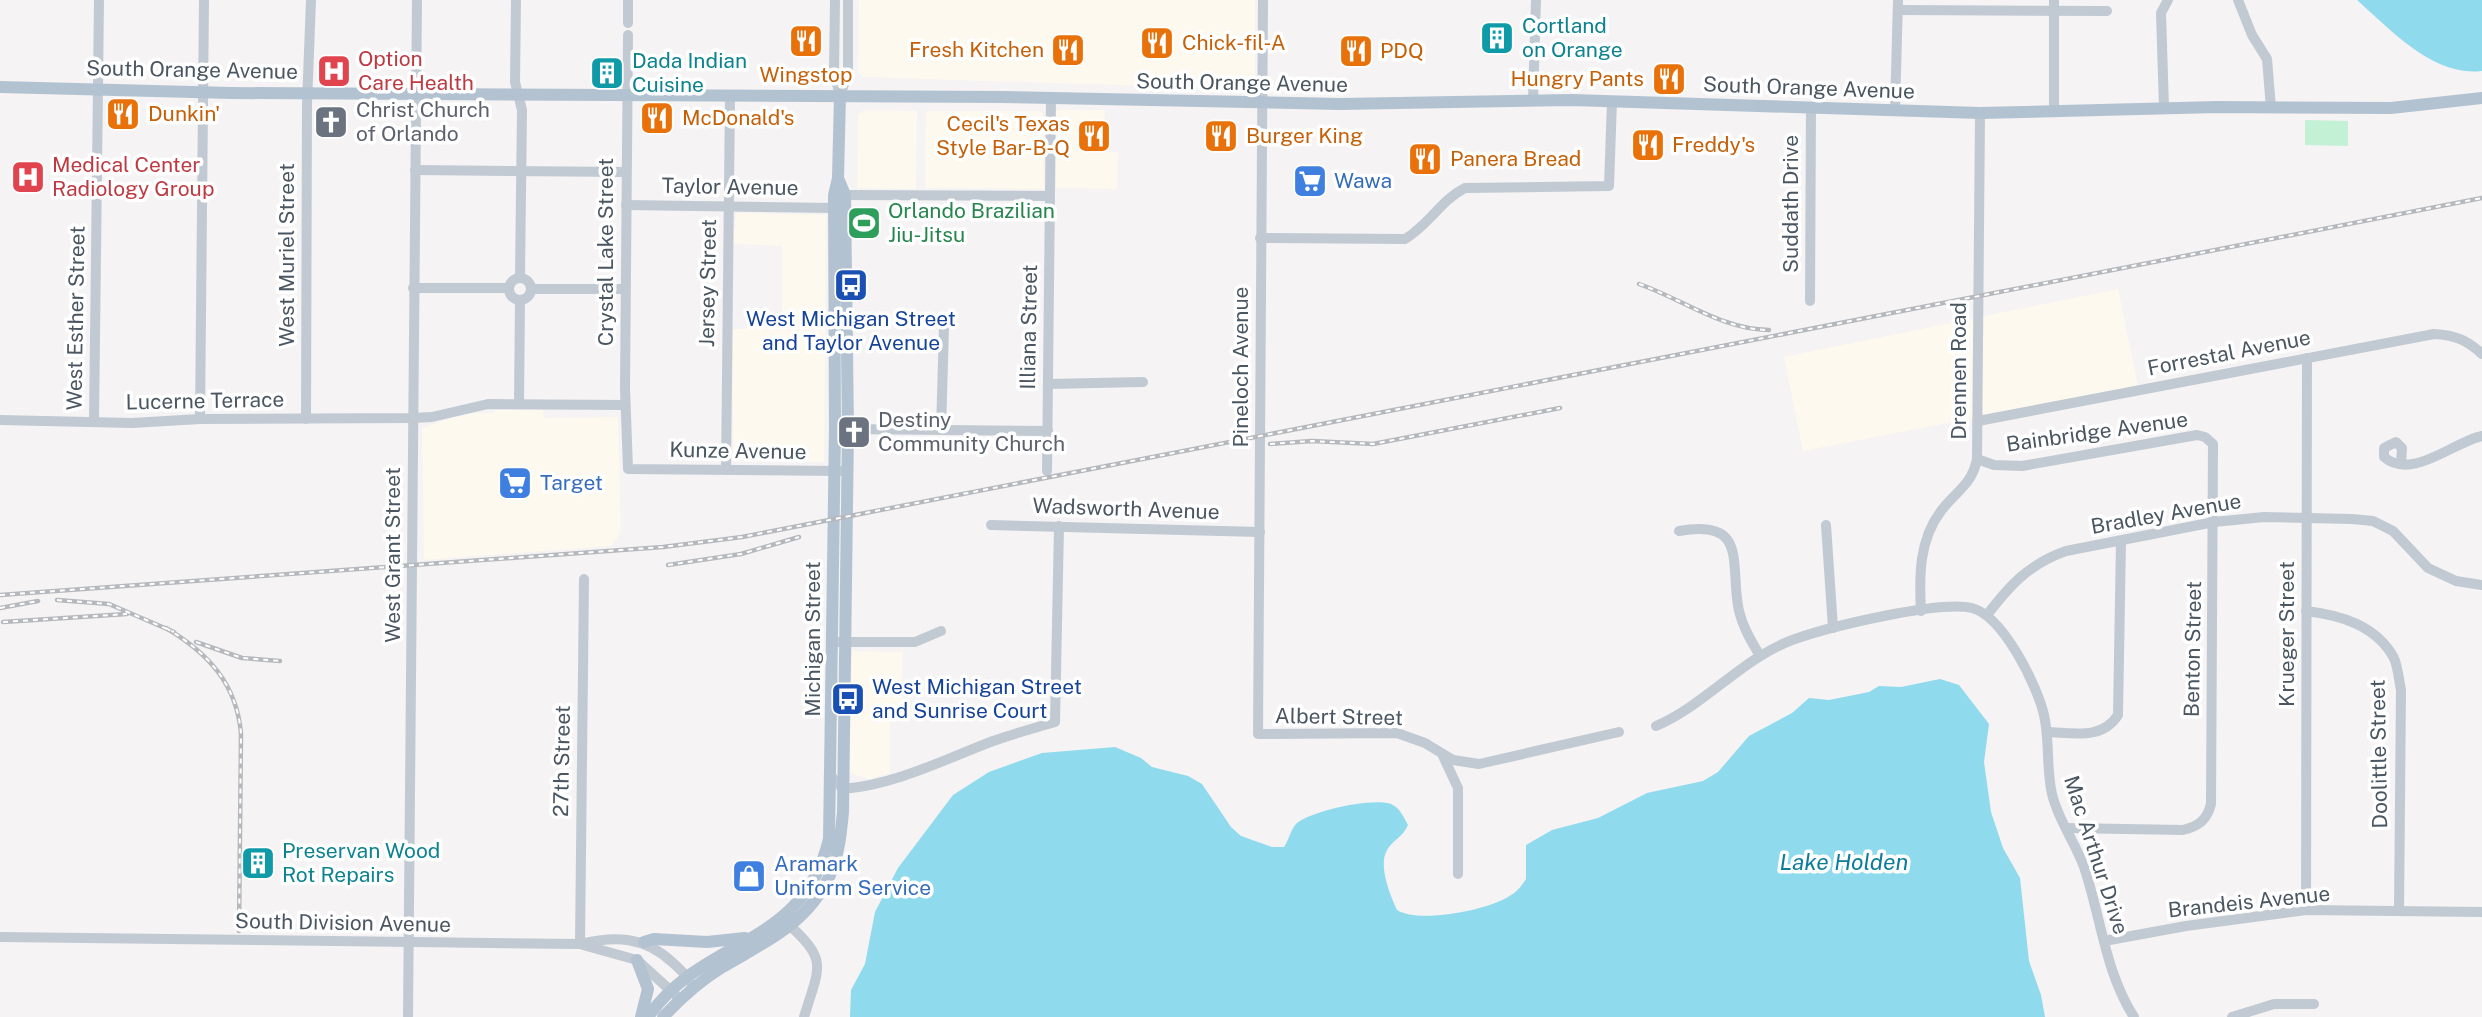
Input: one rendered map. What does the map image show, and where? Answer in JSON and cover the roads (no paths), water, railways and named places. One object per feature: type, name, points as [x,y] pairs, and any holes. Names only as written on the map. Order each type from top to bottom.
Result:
[{"type":"main road","name":"South Orange Avenue","points":[[0,87],[472,95],[840,95],[1261,103],[1612,101],[1979,113],[2164,108],[2396,107],[2482,98]]},
{"type":"main road","name":"Michigan Street","points":[[840,95],[838,178],[834,208],[841,304]]},
{"type":"main road","name":"Michigan Street","points":[[663,1017],[687,976],[707,961],[787,922],[817,898],[830,875],[839,849],[843,789],[839,643],[841,304],[845,195],[838,178]]},
{"type":"main road","points":[[834,208],[845,219]]},
{"type":"main road","name":"Michigan Street","points":[[648,1017],[676,995],[693,989],[720,969],[775,939],[823,867],[829,839],[830,775],[839,643]]},
{"type":"main road","points":[[644,942],[726,942],[756,937]]},
{"type":"main road","points":[[637,960],[646,976],[648,989],[641,1017]]},
{"type":"street","name":"West Esther Street","points":[[94,422],[99,0]]},
{"type":"street","points":[[200,419],[204,0]]},
{"type":"street","name":"West Muriel Street","points":[[306,419],[308,92],[312,0]]},
{"type":"street","name":"West Grant Street","points":[[408,1017],[417,0]]},
{"type":"street","points":[[516,0],[515,82],[522,110],[520,277]]},
{"type":"street","points":[[628,0],[628,23]]},
{"type":"street","name":"Michigan Street","points":[[835,0],[834,73],[840,95]]},
{"type":"street","name":"Michigan Street","points":[[840,95],[848,74],[848,0]]},
{"type":"street","name":"Pineloch Avenue","points":[[1258,734],[1263,0]]},
{"type":"street","points":[[1533,101],[1536,0]]},
{"type":"street","points":[[2054,0],[2054,111]]},
{"type":"street","points":[[2164,108],[2161,13],[2168,0]]},
{"type":"street","points":[[2238,0],[2252,35],[2267,59],[2271,107]]},
{"type":"street","points":[[1895,110],[1898,5],[2107,11]]},
{"type":"street","name":"Crystal Lake Street","points":[[628,35],[625,289],[628,469]]},
{"type":"street","name":"Jersey Street","points":[[726,470],[730,96]]},
{"type":"street","name":"Illiana Street","points":[[1047,471],[1051,98]]},
{"type":"street","points":[[1260,238],[1405,239],[1420,230],[1452,194],[1465,188],[1609,186],[1612,101]]},
{"type":"street","name":"Suddath Drive","points":[[1810,301],[1811,107]]},
{"type":"street","name":"Drennen Road","points":[[1921,611],[1919,569],[1924,547],[1941,511],[1973,476],[1977,458],[1979,113]]},
{"type":"street","points":[[415,170],[626,172]]},
{"type":"street","points":[[845,195],[1050,196]]},
{"type":"street","name":"Taylor Avenue","points":[[626,205],[834,208]]},
{"type":"street","points":[[520,277],[528,281],[532,289],[528,297],[520,300],[511,295],[509,288],[512,280],[520,277]]},
{"type":"street","points":[[413,288],[509,288]]},
{"type":"street","points":[[532,289],[625,289]]},
{"type":"street","points":[[519,404],[520,300]]},
{"type":"street","points":[[941,430],[944,327]]},
{"type":"street","name":"Forrestal Avenue","points":[[1978,421],[2434,334],[2453,335],[2469,342],[2482,354]]},
{"type":"street","name":"Krueger Street","points":[[2306,910],[2307,358]]},
{"type":"street","points":[[1048,384],[1143,382]]},
{"type":"street","name":"Lucerne Terrace","points":[[0,420],[94,422],[412,418],[432,417],[473,405],[625,405]]},
{"type":"street","points":[[842,429],[1048,431]]},
{"type":"street","name":"Bainbridge Avenue","points":[[1977,458],[1994,465],[2022,466],[2197,435],[2205,437],[2213,444],[2214,452]]},
{"type":"street","points":[[2401,463],[2417,464],[2466,439],[2482,436]]},
{"type":"street","name":"Benton Street","points":[[2066,828],[2183,830],[2197,827],[2208,815],[2211,804],[2214,452]]},
{"type":"street","name":"Kunze Avenue","points":[[628,469],[841,471]]},
{"type":"street","name":"Bradley Avenue","points":[[1987,615],[2008,587],[2043,559],[2214,522],[2307,518],[2373,521],[2393,531],[2428,568],[2456,581],[2482,585]]},
{"type":"street","points":[[1826,524],[1833,628]]},
{"type":"street","name":"Wadsworth Avenue","points":[[991,525],[1260,532]]},
{"type":"street","points":[[830,775],[843,789],[869,786],[920,771],[994,741],[1055,722],[1059,526]]},
{"type":"street","points":[[1679,531],[1698,527],[1713,530],[1727,537],[1733,546],[1739,612],[1760,656]]},
{"type":"street","points":[[2047,732],[2097,733],[2110,727],[2118,715],[2121,541]]},
{"type":"street","name":"27th Street","points":[[580,944],[583,579]]},
{"type":"street","points":[[1656,726],[1701,702],[1760,656],[1792,640],[1833,628],[1948,606],[1973,608],[1987,615]]},
{"type":"street","name":"Doolittle Street","points":[[2306,611],[2337,614],[2359,624],[2394,659],[2401,690],[2399,911]]},
{"type":"street","name":"Mac Arthur Drive","points":[[1987,615],[2004,634],[2033,683],[2047,732],[2052,793],[2083,865],[2115,984],[2134,1017]]},
{"type":"street","points":[[839,643],[915,642],[942,631]]},
{"type":"street","name":"Albert Street","points":[[1258,734],[1398,733],[1425,743],[1443,755],[1479,764],[1619,732]]},
{"type":"street","points":[[1443,755],[1458,788],[1458,874]]},
{"type":"street","points":[[1458,788],[1467,771],[1479,764]]},
{"type":"street","name":"Brandeis Avenue","points":[[2104,941],[2186,926],[2306,910],[2482,912]]},
{"type":"street","points":[[787,922],[814,948],[818,961],[804,1017]]},
{"type":"street","name":"South Division Avenue","points":[[0,937],[580,944],[624,939],[644,942]]},
{"type":"street","points":[[637,960],[644,942],[687,976],[693,989]]},
{"type":"street","name":"South Division Avenue","points":[[580,944],[637,960],[676,995]]},
{"type":"street","points":[[2232,1017],[2274,1004],[2314,1004]]},
{"type":"water","points":[[2357,0],[2482,0],[2482,71],[2464,71],[2430,59],[2399,37]]},
{"type":"water","name":"Lake Holden","points":[[1940,679],[1959,685],[1989,724],[1984,762],[1991,812],[2003,848],[2020,878],[2029,961],[2041,995],[2045,1017],[850,1017],[851,990],[865,964],[875,912],[898,868],[953,795],[989,772],[1042,753],[1115,747],[1141,758],[1152,767],[1188,776],[1202,784],[1231,827],[1241,836],[1272,847],[1284,847],[1295,825],[1315,814],[1342,806],[1371,802],[1391,804],[1399,810],[1408,825],[1389,847],[1385,857],[1386,880],[1394,904],[1397,910],[1407,914],[1437,915],[1472,910],[1501,901],[1518,890],[1526,879],[1526,845],[1552,830],[1598,818],[1647,793],[1703,781],[1718,772],[1749,736],[1792,713],[1809,698],[1829,700],[1869,692],[1879,686],[1901,687]]},
{"type":"railway","points":[[0,595],[663,547],[742,537],[2482,198]]},
{"type":"railway","points":[[1639,284],[1735,325],[1769,330]]},
{"type":"railway","points":[[1270,444],[1312,441],[1373,444],[1560,408]]},
{"type":"railway","points":[[668,565],[741,554],[799,537]]},
{"type":"railway","points":[[57,600],[109,604],[174,632]]},
{"type":"railway","points":[[0,608],[38,601]]},
{"type":"railway","points":[[3,622],[127,614]]},
{"type":"railway","points":[[166,628],[195,648],[218,672],[234,700],[238,716],[241,734],[239,931]]},
{"type":"railway","points":[[196,642],[242,658],[280,661]]},
{"type":"place","name":"Cortland on Orange","points":[[1497,38]]},
{"type":"place","name":"Wingstop","points":[[806,41]]},
{"type":"place","name":"Chick-fil-A","points":[[1157,43]]},
{"type":"place","name":"Fresh Kitchen","points":[[1068,50]]},
{"type":"place","name":"PDQ","points":[[1356,51]]},
{"type":"place","name":"Option Care Health","points":[[334,71]]},
{"type":"place","name":"Dada Indian Cuisine","points":[[607,73]]},
{"type":"place","name":"Hungry Pants","points":[[1669,79]]},
{"type":"place","name":"Dunkin'","points":[[123,114]]},
{"type":"place","name":"McDonald's","points":[[657,118]]},
{"type":"place","name":"Christ Church of Orlando","points":[[331,122]]},
{"type":"place","name":"Cecil's Texas Style Bar-B-Q","points":[[1094,136]]},
{"type":"place","name":"Burger King","points":[[1221,136]]},
{"type":"place","name":"Freddy's","points":[[1648,145]]},
{"type":"place","name":"Panera Bread","points":[[1425,159]]},
{"type":"place","name":"Medical Center Radiology Group","points":[[28,177]]},
{"type":"place","name":"Wawa","points":[[1310,181]]},
{"type":"place","name":"Orlando Brazilian Jiu-Jitsu","points":[[864,223]]},
{"type":"place","name":"West Michigan Street and Taylor Avenue","points":[[851,285]]},
{"type":"place","name":"Destiny Community Church","points":[[854,432]]},
{"type":"place","name":"Target","points":[[515,483]]},
{"type":"place","name":"West Michigan Street and Sunrise Court","points":[[848,699]]},
{"type":"place","name":"Preservan Wood Rot Repairs","points":[[258,863]]},
{"type":"place","name":"Aramark Uniform Service","points":[[749,876]]}]
